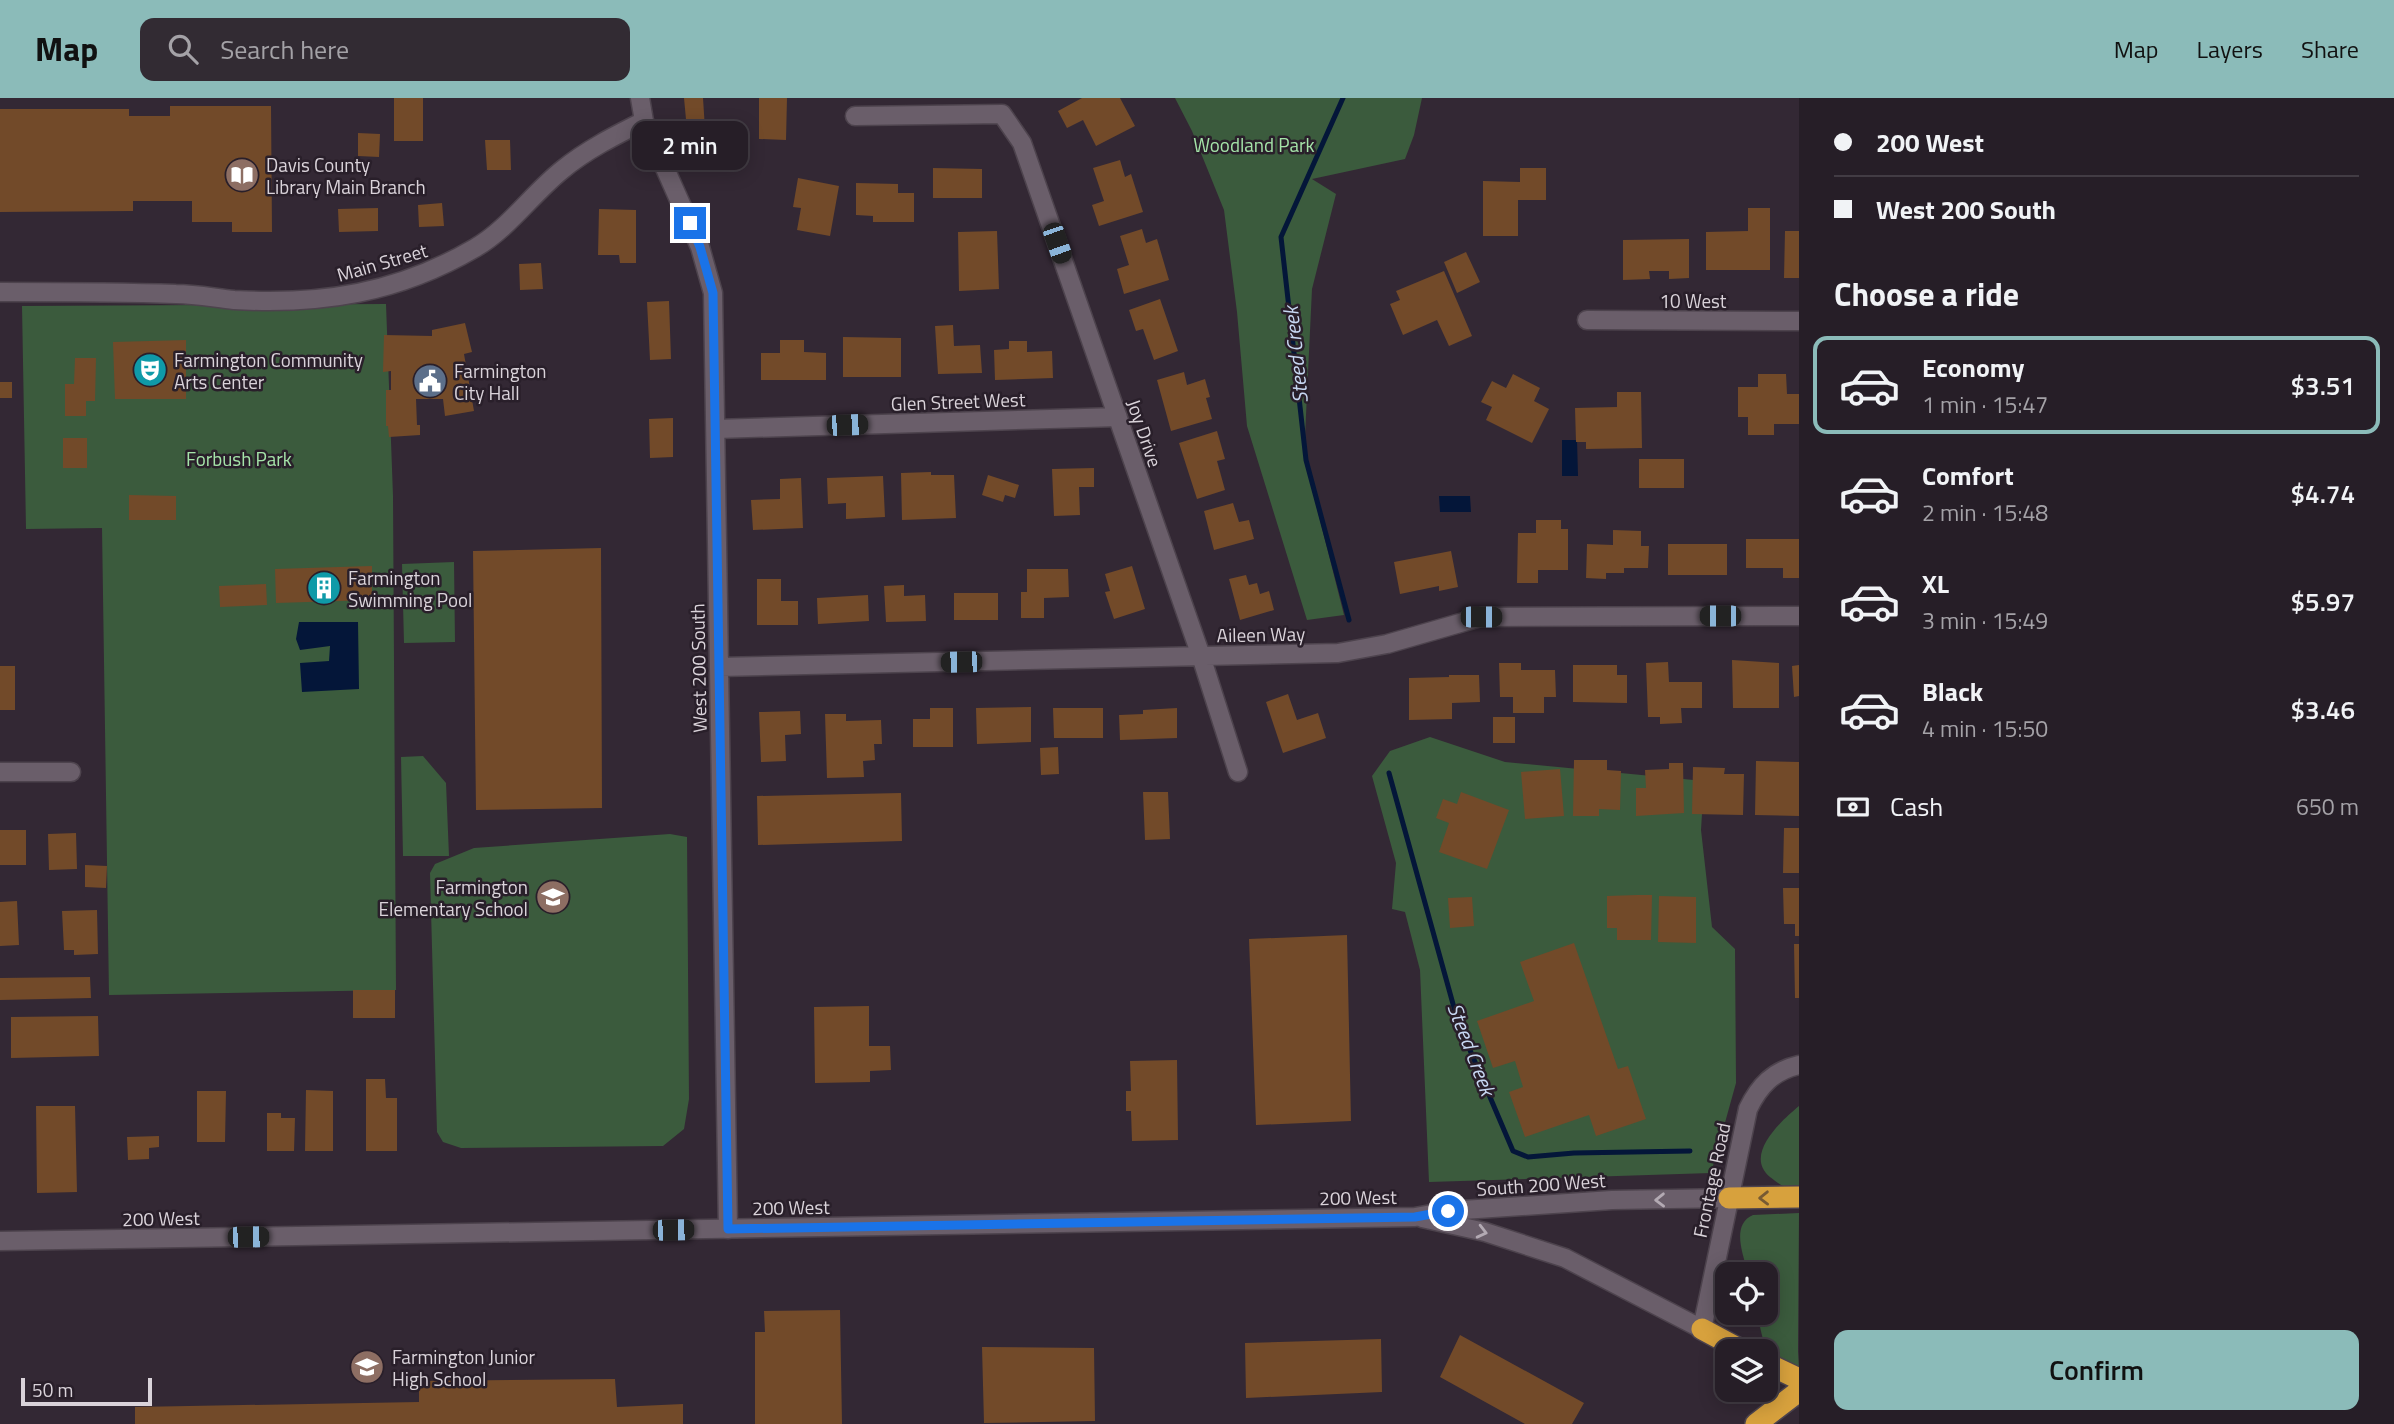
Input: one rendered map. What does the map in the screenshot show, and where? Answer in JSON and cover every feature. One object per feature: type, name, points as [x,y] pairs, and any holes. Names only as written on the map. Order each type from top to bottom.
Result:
[{"type":"highway","points":[[1728,1198],[1799,1197]]},
{"type":"highway","points":[[1702,1329],[1721,1339]]},
{"type":"highway","points":[[1778,1369],[1799,1379]]},
{"type":"highway","points":[[1756,1424],[1799,1391]]},
{"type":"street","name":"West 200 South","points":[[640,98],[644,121],[700,247],[713,293],[728,1229]]},
{"type":"street","name":"Joy Drive","points":[[855,116],[1002,114],[1022,143],[1201,656],[1238,772]]},
{"type":"street","name":"Main Street","points":[[0,292],[178,294],[234,300],[351,296],[416,277],[479,246],[562,170],[608,139],[644,121]]},
{"type":"street","name":"10 West","points":[[1587,320],[1799,321]]},
{"type":"street","name":"Glen Street West","points":[[716,429],[1118,417]]},
{"type":"street","name":"Aileen Way","points":[[719,667],[1338,653],[1387,644],[1481,617],[1799,616]]},
{"type":"street","points":[[0,772],[71,772]]},
{"type":"street","name":"Frontage Road","points":[[1702,1329],[1745,1117],[1755,1095],[1771,1077],[1786,1068],[1799,1065]]},
{"type":"street","name":"South 200 West","points":[[1415,1217],[1448,1211],[1600,1201],[1728,1198]]},
{"type":"street","name":"200 West","points":[[0,1241],[1415,1217]]},
{"type":"street","points":[[1415,1217],[1485,1233],[1565,1258],[1702,1329]]},
{"type":"green space","name":"Woodland Park","points":[[1175,98],[1422,98],[1414,135],[1405,159],[1312,179],[1336,194],[1312,289],[1304,457],[1344,615],[1307,620],[1247,426],[1237,312],[1224,210],[1192,131]]},
{"type":"green space","name":"Forbush Park","points":[[386,304],[393,496],[396,990],[109,995],[102,528],[26,529],[22,306]]},
{"type":"green space","points":[[454,562],[455,642],[404,643],[402,564]]},
{"type":"green space","points":[[1430,737],[1505,762],[1704,781],[1701,830],[1712,927],[1735,949],[1736,1083],[1711,1173],[1429,1182],[1420,970],[1405,912],[1392,909],[1396,863],[1372,776],[1390,751]]},
{"type":"green space","points":[[423,756],[446,783],[449,856],[403,856],[401,757]]},
{"type":"green space","points":[[670,834],[687,837],[689,1099],[684,1129],[663,1146],[461,1148],[443,1142],[437,1132],[430,873],[435,864],[474,848]]},
{"type":"green space","points":[[1799,1106],[1799,1189],[1783,1186],[1770,1177],[1763,1168],[1761,1159],[1768,1138]]},
{"type":"green space","points":[[1799,1213],[1799,1369],[1778,1358],[1778,1339],[1763,1339],[1760,1325],[1778,1325],[1778,1262],[1745,1262],[1740,1233],[1746,1220],[1753,1215]]},
{"type":"water","points":[[1562,440],[1577,440],[1578,476],[1562,476]]},
{"type":"water","points":[[1439,496],[1470,496],[1471,512],[1440,512]]},
{"type":"water","points":[[299,622],[358,622],[359,689],[302,692],[300,663],[329,661],[330,646],[300,650],[296,639]]},
{"type":"building","points":[[394,98],[423,98],[423,141],[394,141]]},
{"type":"building","points":[[684,98],[703,98],[705,129],[687,130]]},
{"type":"building","points":[[759,98],[787,98],[786,140],[759,139]]},
{"type":"building","points":[[1082,98],[1120,98],[1135,126],[1096,146],[1083,120],[1067,128],[1058,111]]},
{"type":"building","points":[[170,106],[271,106],[272,232],[232,232],[232,222],[192,222],[192,201],[133,201],[133,211],[0,212],[0,109],[129,109],[129,116],[170,116]]},
{"type":"building","points":[[358,133],[380,134],[379,157],[358,156]]},
{"type":"building","points":[[485,140],[510,140],[511,170],[487,170]]},
{"type":"building","points":[[1120,160],[1125,177],[1131,174],[1143,212],[1099,226],[1092,205],[1104,201],[1093,168]]},
{"type":"building","points":[[933,168],[982,169],[982,198],[933,198]]},
{"type":"building","points":[[1520,168],[1546,168],[1546,200],[1518,200],[1518,236],[1483,236],[1483,181],[1520,182]]},
{"type":"building","points":[[798,178],[839,186],[830,236],[797,230],[801,208],[793,207]]},
{"type":"building","points":[[856,183],[898,184],[898,193],[914,193],[914,222],[873,222],[873,216],[856,215]]},
{"type":"building","points":[[442,203],[444,226],[419,227],[418,205]]},
{"type":"building","points":[[378,208],[378,231],[339,232],[338,209]]},
{"type":"building","points":[[1748,208],[1770,208],[1770,270],[1706,270],[1706,232],[1748,231]]},
{"type":"building","points":[[599,209],[636,210],[636,263],[620,263],[619,255],[598,255]]},
{"type":"building","points":[[1142,229],[1146,243],[1157,239],[1169,280],[1124,294],[1117,269],[1129,265],[1120,236]]},
{"type":"building","points":[[997,231],[999,289],[959,291],[958,232]]},
{"type":"building","points":[[1785,231],[1799,231],[1799,278],[1784,278]]},
{"type":"building","points":[[1689,239],[1689,278],[1669,279],[1669,271],[1649,271],[1650,279],[1623,280],[1623,240]]},
{"type":"building","points":[[1466,252],[1480,282],[1457,293],[1444,262]]},
{"type":"building","points":[[541,263],[543,289],[520,290],[519,264]]},
{"type":"building","points":[[1444,271],[1472,336],[1449,346],[1437,320],[1403,335],[1390,304],[1400,300],[1396,291]]},
{"type":"building","points":[[1160,299],[1178,351],[1154,360],[1143,329],[1136,331],[1129,310]]},
{"type":"building","points":[[669,301],[671,359],[650,360],[647,302]]},
{"type":"building","name":"Farmington City Hall","points":[[465,323],[472,352],[464,354],[474,411],[445,416],[443,399],[416,399],[420,435],[389,437],[386,426],[386,390],[391,390],[391,371],[383,372],[384,335],[432,336],[432,330]]},
{"type":"building","points":[[953,325],[954,346],[980,345],[982,373],[938,374],[935,326]]},
{"type":"building","points":[[843,337],[901,338],[901,377],[843,377]]},
{"type":"building","name":"Farmington Community Arts Center","points":[[186,340],[186,399],[115,399],[113,342]]},
{"type":"building","points":[[780,340],[804,340],[804,352],[826,353],[826,380],[761,380],[761,353],[780,353]]},
{"type":"building","points":[[1009,341],[1027,341],[1027,352],[1052,351],[1053,378],[995,380],[994,350],[1009,349]]},
{"type":"building","points":[[75,358],[96,358],[95,401],[86,401],[86,416],[65,416],[65,384],[74,384]]},
{"type":"building","points":[[1184,372],[1187,385],[1205,379],[1210,397],[1206,398],[1212,419],[1171,431],[1157,380]]},
{"type":"building","points":[[1513,374],[1540,388],[1534,401],[1549,409],[1532,443],[1486,420],[1492,407],[1481,402],[1492,381],[1506,388]]},
{"type":"building","points":[[1758,374],[1786,374],[1787,394],[1799,394],[1799,424],[1774,424],[1774,435],[1748,435],[1748,417],[1738,417],[1738,387],[1758,387]]},
{"type":"building","points":[[0,382],[12,382],[12,398],[0,398]]},
{"type":"building","points":[[1617,392],[1641,392],[1642,448],[1586,449],[1586,442],[1576,442],[1575,408],[1617,407]]},
{"type":"building","points":[[673,418],[673,457],[650,458],[649,419]]},
{"type":"building","points":[[1217,431],[1225,459],[1217,461],[1225,490],[1197,499],[1179,443]]},
{"type":"building","points":[[63,438],[87,438],[87,468],[63,468]]},
{"type":"building","points":[[1639,459],[1684,459],[1684,488],[1639,488]]},
{"type":"building","points":[[1094,468],[1094,487],[1079,487],[1080,515],[1054,516],[1052,469]]},
{"type":"building","points":[[931,472],[931,475],[954,475],[956,518],[902,520],[901,473]]},
{"type":"building","points":[[988,475],[1019,485],[1015,498],[1005,495],[1003,502],[982,495]]},
{"type":"building","points":[[883,476],[885,517],[846,519],[846,503],[828,504],[827,478]]},
{"type":"building","points":[[801,478],[803,528],[753,530],[751,500],[780,499],[780,479]]},
{"type":"building","points":[[129,495],[176,496],[176,520],[129,520]]},
{"type":"building","points":[[1233,503],[1239,522],[1249,520],[1254,539],[1214,550],[1204,511]]},
{"type":"building","points":[[1536,520],[1561,520],[1561,529],[1568,529],[1568,570],[1538,570],[1538,583],[1517,583],[1518,533],[1536,533]]},
{"type":"building","points":[[1613,530],[1641,531],[1641,546],[1649,546],[1648,568],[1624,568],[1624,573],[1606,573],[1606,579],[1586,578],[1587,544],[1613,545]]},
{"type":"building","points":[[1746,539],[1799,539],[1799,578],[1783,578],[1783,568],[1746,568]]},
{"type":"building","points":[[1668,544],[1727,544],[1727,575],[1668,575]]},
{"type":"building","points":[[601,548],[602,808],[476,810],[473,551]]},
{"type":"building","points":[[1451,551],[1458,587],[1439,591],[1439,586],[1400,594],[1394,562]]},
{"type":"building","name":"Farmington Swimming Pool","points":[[372,566],[372,600],[276,603],[275,569]]},
{"type":"building","points":[[1132,566],[1145,609],[1114,619],[1105,592],[1110,591],[1105,574]]},
{"type":"building","points":[[1027,569],[1068,569],[1069,597],[1044,598],[1044,618],[1021,618],[1021,592],[1027,592]]},
{"type":"building","points":[[1246,575],[1249,585],[1257,583],[1260,594],[1269,591],[1274,610],[1240,620],[1229,579]]},
{"type":"building","points":[[757,579],[781,579],[781,601],[798,601],[798,625],[757,625]]},
{"type":"building","points":[[266,584],[267,605],[220,607],[219,586]]},
{"type":"building","points":[[904,585],[904,596],[925,595],[926,621],[886,622],[884,586]]},
{"type":"building","points":[[954,593],[998,593],[998,620],[954,620]]},
{"type":"building","points":[[868,595],[869,621],[818,624],[817,598]]},
{"type":"building","points":[[1732,660],[1779,663],[1779,708],[1733,708]]},
{"type":"building","points":[[1668,662],[1669,682],[1702,682],[1702,708],[1681,708],[1682,723],[1660,724],[1660,717],[1648,717],[1646,663]]},
{"type":"building","points":[[1499,663],[1521,663],[1521,670],[1555,670],[1556,697],[1544,697],[1544,713],[1513,713],[1513,697],[1500,697]]},
{"type":"building","points":[[1573,665],[1617,665],[1617,675],[1627,675],[1627,703],[1573,702]]},
{"type":"building","points":[[1799,665],[1799,696],[1794,697],[1792,666]]},
{"type":"building","points":[[0,666],[15,666],[15,710],[0,710]]},
{"type":"building","points":[[1479,675],[1480,702],[1452,703],[1452,719],[1409,720],[1409,678]]},
{"type":"building","points":[[1288,694],[1297,720],[1318,713],[1326,738],[1283,753],[1266,702]]},
{"type":"building","points":[[1031,707],[1031,742],[977,744],[976,708]]},
{"type":"building","points":[[930,708],[953,708],[953,747],[913,747],[913,719],[930,719]]},
{"type":"building","points":[[1053,708],[1103,708],[1103,738],[1054,738]]},
{"type":"building","points":[[1177,708],[1177,738],[1120,740],[1119,715]]},
{"type":"building","points":[[800,711],[801,734],[785,735],[786,761],[761,762],[759,712]]},
{"type":"building","points":[[825,714],[846,714],[846,721],[881,720],[882,744],[874,744],[875,760],[863,761],[864,777],[827,778]]},
{"type":"building","points":[[1493,717],[1515,717],[1515,743],[1493,743]]},
{"type":"building","points":[[1058,747],[1059,774],[1041,775],[1040,748]]},
{"type":"building","points":[[1574,760],[1607,760],[1607,770],[1621,771],[1620,810],[1599,809],[1599,816],[1573,816]]},
{"type":"building","points":[[1756,761],[1799,762],[1799,816],[1755,815]]},
{"type":"building","points":[[1669,763],[1683,763],[1684,813],[1636,816],[1636,788],[1646,788],[1645,770],[1669,769]]},
{"type":"building","points":[[1693,767],[1725,768],[1724,774],[1744,774],[1743,815],[1692,814]]},
{"type":"building","points":[[1560,769],[1564,816],[1525,819],[1521,772]]},
{"type":"building","points":[[1143,792],[1168,792],[1170,839],[1145,840]]},
{"type":"building","points":[[1461,792],[1509,810],[1487,869],[1439,852],[1449,823],[1436,818],[1443,799],[1457,804]]},
{"type":"building","points":[[901,793],[902,841],[758,845],[757,796]]},
{"type":"building","points":[[1784,828],[1799,828],[1799,873],[1783,873]]},
{"type":"building","points":[[0,830],[26,830],[26,865],[0,865]]},
{"type":"building","points":[[76,833],[77,869],[49,870],[48,834]]},
{"type":"building","points":[[85,865],[107,866],[106,888],[85,887]]},
{"type":"building","points":[[1783,888],[1799,888],[1799,936],[1795,936],[1795,924],[1784,924]]},
{"type":"building","points":[[1652,895],[1651,940],[1617,940],[1617,928],[1607,928],[1607,896]]},
{"type":"building","points":[[1659,896],[1696,897],[1696,943],[1658,942]]},
{"type":"building","points":[[1472,897],[1474,926],[1450,928],[1448,898]]},
{"type":"building","points":[[17,901],[19,945],[0,946],[0,902]]},
{"type":"building","points":[[97,910],[98,954],[74,955],[74,950],[64,950],[62,911]]},
{"type":"building","points":[[1347,935],[1351,1121],[1256,1125],[1249,939]]},
{"type":"building","points":[[1574,943],[1618,1069],[1628,1066],[1646,1119],[1596,1136],[1589,1115],[1525,1137],[1509,1092],[1523,1087],[1515,1061],[1493,1068],[1477,1021],[1534,1001],[1520,962]]},
{"type":"building","points":[[1794,944],[1799,944],[1799,998],[1795,998]]},
{"type":"building","points":[[90,977],[91,998],[0,1000],[0,978]]},
{"type":"building","points":[[353,990],[395,990],[395,1018],[353,1018]]},
{"type":"building","points":[[869,1006],[869,1046],[890,1046],[891,1070],[870,1071],[870,1082],[815,1083],[814,1007]]},
{"type":"building","points":[[98,1016],[99,1056],[11,1058],[11,1017]]},
{"type":"building","points":[[1177,1060],[1178,1140],[1132,1141],[1131,1111],[1126,1111],[1126,1091],[1131,1091],[1130,1061]]},
{"type":"building","points":[[366,1079],[385,1079],[386,1098],[397,1098],[397,1151],[366,1151]]},
{"type":"building","points":[[306,1090],[333,1091],[333,1151],[305,1151]]},
{"type":"building","points":[[197,1091],[226,1091],[225,1142],[197,1142]]},
{"type":"building","points":[[36,1106],[75,1106],[77,1192],[37,1193]]},
{"type":"building","points":[[267,1113],[281,1113],[281,1118],[295,1118],[294,1151],[267,1151]]},
{"type":"building","points":[[159,1136],[159,1147],[149,1148],[149,1159],[128,1160],[127,1137]]},
{"type":"building","points":[[840,1310],[842,1424],[755,1424],[755,1332],[765,1332],[764,1311]]},
{"type":"building","points":[[1460,1335],[1584,1403],[1572,1424],[1525,1424],[1440,1377]]},
{"type":"building","points":[[1381,1339],[1382,1392],[1246,1398],[1245,1343]]},
{"type":"building","points":[[982,1347],[1094,1348],[1095,1421],[984,1423]]},
{"type":"building","points":[[615,1379],[617,1407],[683,1404],[683,1424],[135,1424],[135,1407],[419,1402],[419,1381]]},
{"type":"waterway","name":"Steed Creek","points":[[1343,98],[1281,237],[1306,460],[1349,620]]},
{"type":"waterway","name":"Steed Creek","points":[[1389,773],[1458,1022],[1513,1151],[1528,1157],[1574,1153],[1690,1151]]},
{"type":"place","name":"Davis County Library Main Branch","points":[[242,175]]},
{"type":"place","name":"Farmington Community Arts Center","points":[[150,370]]},
{"type":"place","name":"Farmington City Hall","points":[[430,381]]},
{"type":"place","name":"Farmington Swimming Pool","points":[[324,588]]},
{"type":"place","name":"Farmington Elementary School","points":[[553,897]]},
{"type":"place","name":"Farmington Junior High School","points":[[367,1367]]},
{"type":"route","points":[[690,223],[713,293],[728,1229],[1415,1217],[1448,1211]]}]
